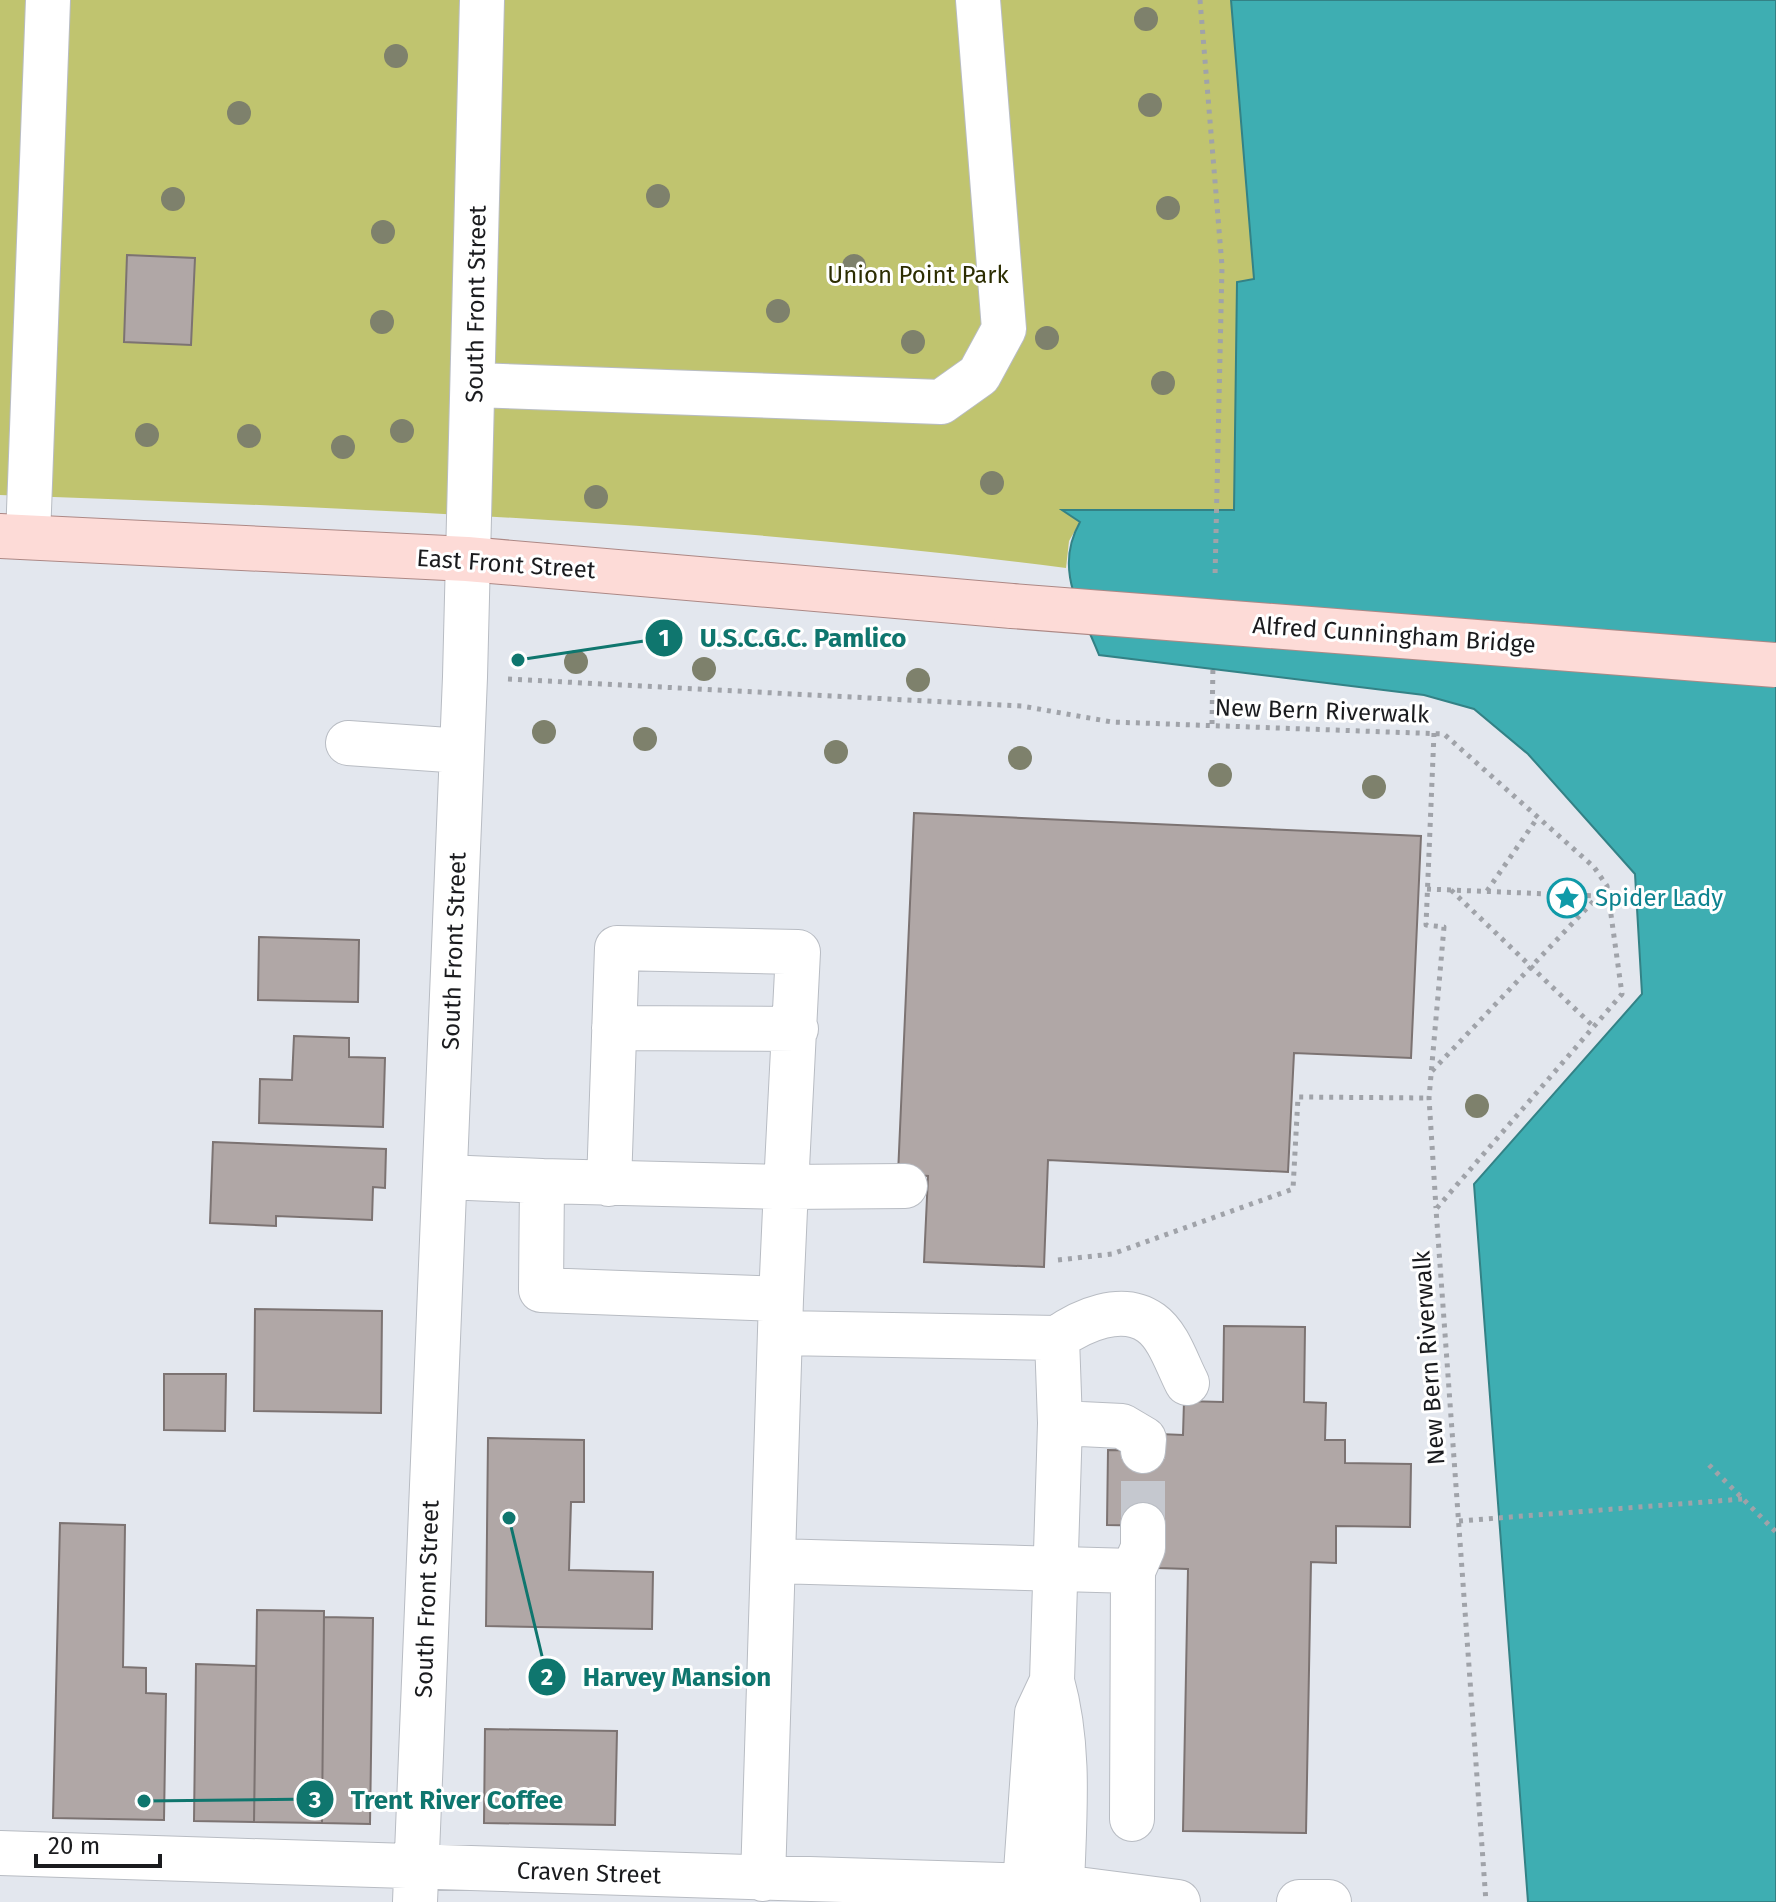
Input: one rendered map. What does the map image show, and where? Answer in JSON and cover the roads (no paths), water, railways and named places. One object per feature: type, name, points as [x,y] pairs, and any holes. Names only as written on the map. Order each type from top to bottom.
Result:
[{"type":"main road","name":"East Front Street","points":[[14,536],[467,559],[1012,606]]},
{"type":"main road","name":"Alfred Cunningham Bridge","points":[[1012,606],[1776,665]]},
{"type":"street","points":[[14,536],[48,0]]},
{"type":"street","name":"South Front Street","points":[[416,1885],[465,677],[482,0]]},
{"type":"street","points":[[474,385],[941,402],[979,375],[1004,329],[978,0]]},
{"type":"street","points":[[348,743],[462,751]]},
{"type":"street","points":[[609,1184],[617,948],[798,952],[781,1316],[763,1879]]},
{"type":"street","points":[[614,1028],[796,1029]]},
{"type":"street","points":[[445,1177],[609,1184],[905,1186]]},
{"type":"street","points":[[542,1181],[541,1290],[781,1316],[1057,1338],[1082,1321],[1103,1315],[1150,1322],[1165,1339],[1187,1383]]},
{"type":"street","points":[[1042,1890],[1066,1761],[1062,1718],[1052,1681],[1060,1423],[1057,1338]]},
{"type":"street","points":[[1060,1423],[1122,1426],[1144,1439],[1143,1451]]},
{"type":"street","points":[[1132,1819],[1133,1571],[1143,1548],[1143,1525]]},
{"type":"street","points":[[774,1561],[1133,1571]]},
{"type":"street","name":"Craven Street","points":[[0,1853],[416,1885],[763,1879],[1042,1890],[1178,1902]]},
{"type":"street","points":[[1299,1902],[1329,1902]]},
{"type":"water","points":[[1231,0],[1776,0],[1776,1902],[1528,1902],[1474,1184],[1642,994],[1635,874],[1528,754],[1474,709],[1424,695],[1099,655],[1073,589],[1069,557],[1080,522],[1062,510],[1234,510],[1237,282],[1254,279]]},
{"type":"tunnel","points":[[1143,1451],[1143,1525]]},
{"type":"place","name":"U.S.C.G.C. Pamlico","points":[[518,660]]},
{"type":"place","name":"Spider Lady","points":[[1567,898]]},
{"type":"place","name":"Harvey Mansion","points":[[509,1518]]},
{"type":"place","name":"Trent River Coffee","points":[[144,1801]]},
{"type":"park label","name":"Union Point Park","points":[[918,275]]}]
